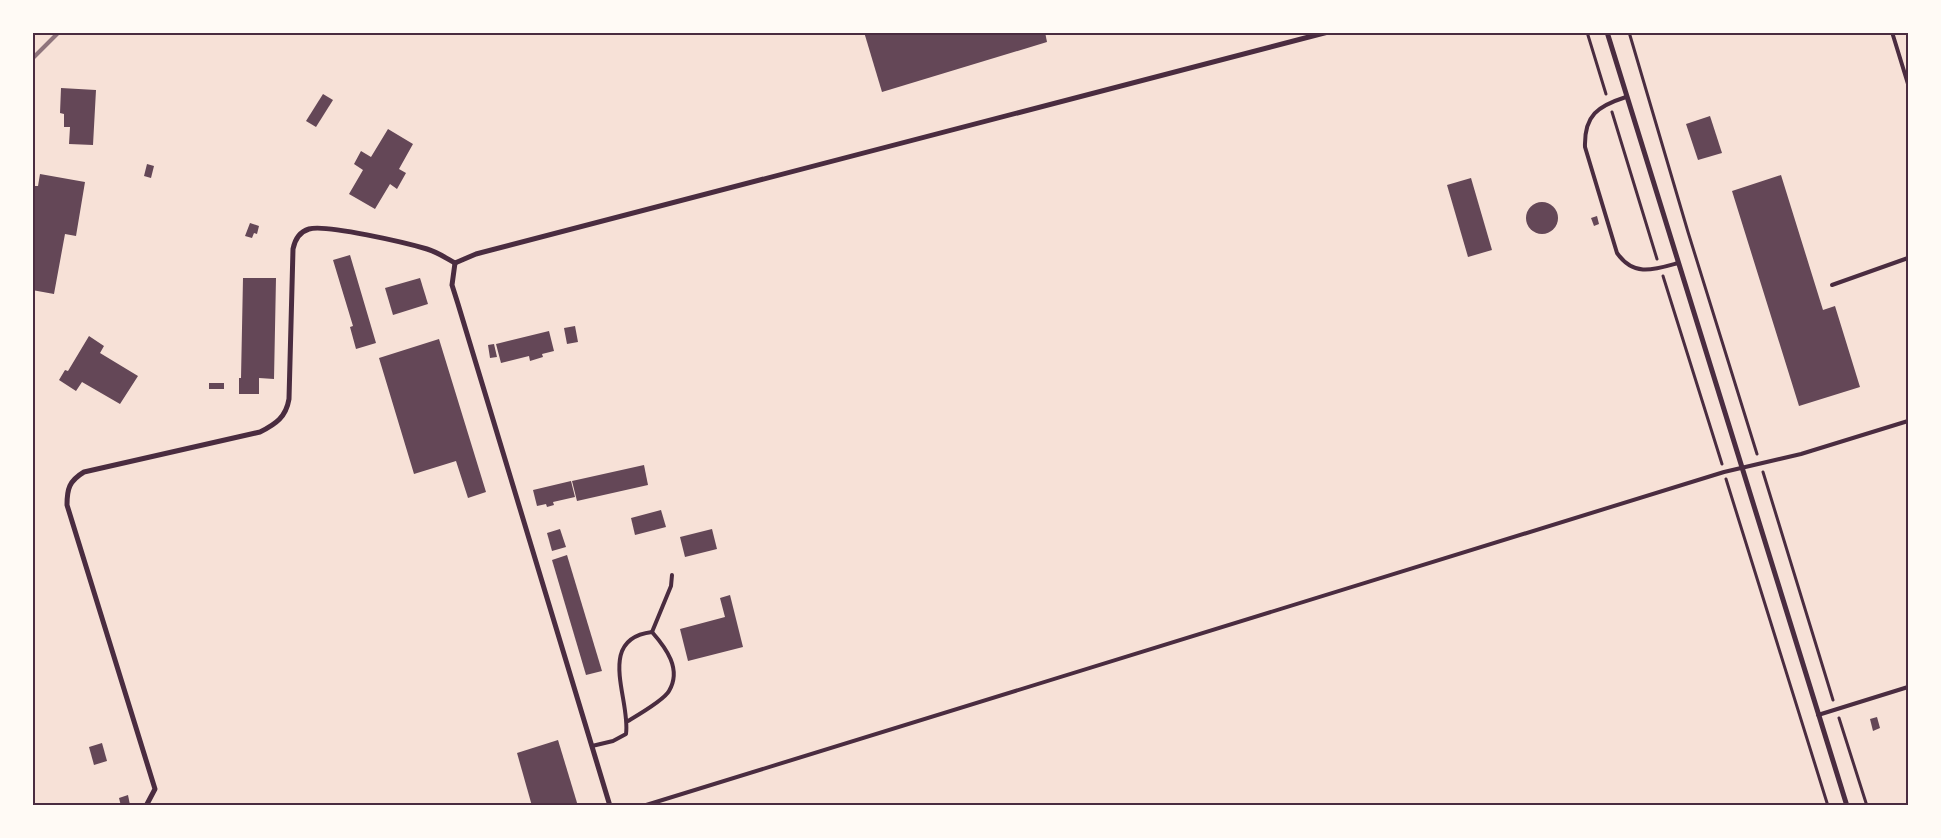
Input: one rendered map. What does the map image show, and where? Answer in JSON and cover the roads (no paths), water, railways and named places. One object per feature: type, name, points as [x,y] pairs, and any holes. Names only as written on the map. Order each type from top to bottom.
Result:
[{"type":"street","points":[[455,263],[476,254],[1328,32]]},
{"type":"street","points":[[1607,32],[1847,806]]},
{"type":"street","points":[[146,806],[155,789],[67,506],[67,489],[74,478],[84,472],[260,432],[281,419],[287,409],[289,398],[293,249],[294,240],[300,234],[310,229],[344,231],[430,250],[455,263]]},
{"type":"street","points":[[455,263],[452,284],[610,806]]},
{"type":"lane","points":[[1892,32],[1908,84]]},
{"type":"lane","points":[[1626,97],[1609,103],[1592,115],[1585,136],[1585,147],[1617,253],[1623,262],[1634,269],[1660,268],[1678,263]]},
{"type":"lane","points":[[1832,285],[1908,258]]},
{"type":"lane","points":[[643,806],[1724,472],[1800,454],[1908,421]]},
{"type":"lane","points":[[652,632],[671,586],[672,574]]},
{"type":"lane","points":[[592,746],[613,741],[626,734],[628,721],[620,690],[619,668],[621,655],[624,646],[639,633],[652,632],[664,644],[672,658],[674,675],[669,692],[628,721]]},
{"type":"lane","points":[[1818,715],[1908,686]]},
{"type":"railway","points":[[32,59],[59,32]]}]
